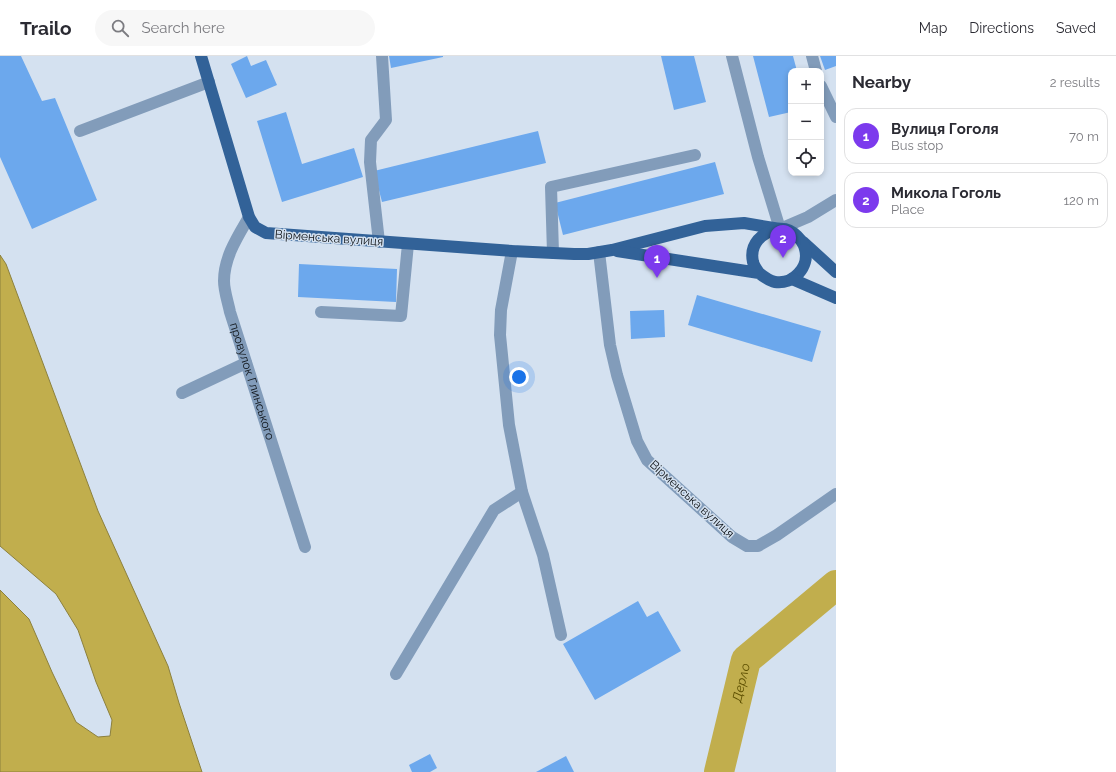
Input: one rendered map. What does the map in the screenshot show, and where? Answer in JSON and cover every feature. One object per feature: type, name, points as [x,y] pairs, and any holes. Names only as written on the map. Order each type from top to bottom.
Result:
[{"type":"main road","name":"Вірменська вулиця","points":[[201,56],[249,217],[255,227],[266,233],[408,244],[574,254],[612,250],[705,226],[744,223],[780,229]]},
{"type":"main road","points":[[802,242],[806,249],[806,258],[801,271],[792,279],[784,282],[774,282],[766,279],[759,273],[753,262],[753,252],[756,243],[760,237],[767,232],[780,229],[794,233],[836,272]]},
{"type":"main road","name":"Вірменська вулиця","points":[[612,250],[759,273]]},
{"type":"main road","points":[[792,279],[836,298]]},
{"type":"street","points":[[379,242],[370,162],[371,140],[386,120],[382,56]]},
{"type":"street","points":[[732,56],[758,157],[780,229],[808,217],[836,200]]},
{"type":"street","points":[[812,56],[815,68]]},
{"type":"street","points":[[80,131],[209,82]]},
{"type":"street","points":[[824,92],[836,117]]},
{"type":"street","points":[[553,253],[551,187],[695,156]]},
{"type":"street","name":"провулок Глинського","points":[[249,217],[232,246],[226,263],[224,281],[230,312],[305,547]]},
{"type":"street","points":[[321,312],[401,316],[408,244]]},
{"type":"street","points":[[512,251],[501,310],[500,335],[509,425],[522,492],[543,555],[561,635]]},
{"type":"street","name":"Вірменська вулиця","points":[[599,252],[610,345],[617,375],[637,441],[647,460],[732,537],[747,546],[758,546],[777,535],[836,494]]},
{"type":"street","points":[[182,393],[246,363]]},
{"type":"street","points":[[396,674],[494,510],[522,492]]},
{"type":"shaded area","points":[[0,255],[6,264],[98,511],[168,666],[202,772],[0,772],[0,590],[29,619],[76,722],[98,737],[110,736],[112,720],[96,682],[78,630],[56,594],[0,546]]},
{"type":"building","points":[[0,56],[21,56],[42,101],[55,98],[97,200],[32,229],[0,157]]},
{"type":"building","points":[[247,56],[251,66],[266,60],[277,85],[246,98],[231,64]]},
{"type":"building","points":[[389,56],[443,56],[443,57],[391,68]]},
{"type":"building","points":[[661,56],[694,56],[706,102],[674,110]]},
{"type":"building","points":[[753,56],[793,56],[796,68],[788,68],[788,113],[769,117]]},
{"type":"building","points":[[820,56],[836,56],[836,66],[825,70]]},
{"type":"building","points":[[286,112],[302,164],[354,148],[363,177],[282,202],[257,121]]},
{"type":"building","points":[[538,131],[546,163],[382,202],[374,171]]},
{"type":"building","points":[[715,162],[724,194],[563,235],[555,203]]},
{"type":"building","points":[[299,264],[397,269],[396,302],[298,297]]},
{"type":"building","points":[[697,295],[821,331],[812,362],[688,325]]},
{"type":"building","points":[[664,310],[665,337],[631,339],[630,311]]},
{"type":"building","points":[[638,601],[647,617],[658,611],[681,651],[595,700],[563,644]]},
{"type":"building","points":[[430,754],[437,768],[430,772],[412,772],[409,765]]},
{"type":"building","points":[[566,756],[574,772],[536,772]]},
{"type":"waterway","name":"Дерло","points":[[719,772],[746,660],[836,585]]},
{"type":"place","name":"Микола Гоголь","points":[[783,258]]},
{"type":"place","name":"Вулиця Гоголя","points":[[657,278]]}]
